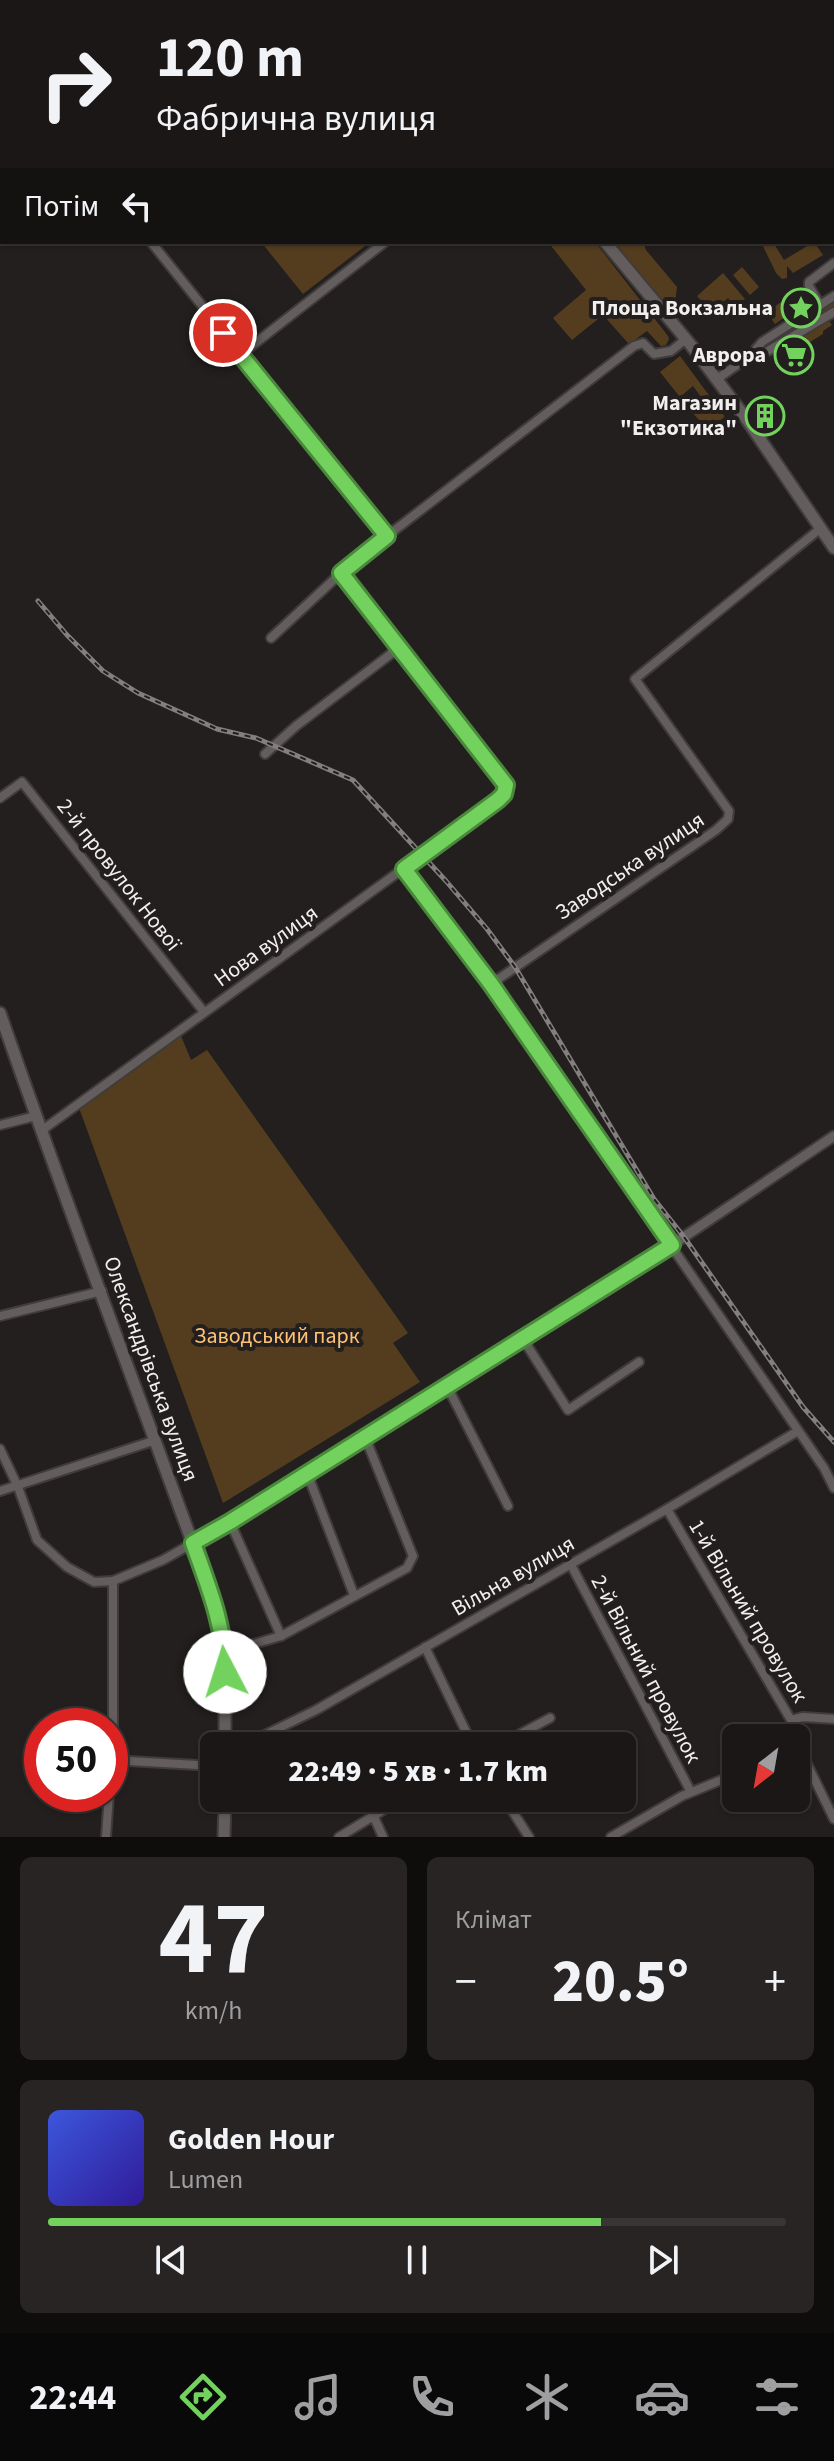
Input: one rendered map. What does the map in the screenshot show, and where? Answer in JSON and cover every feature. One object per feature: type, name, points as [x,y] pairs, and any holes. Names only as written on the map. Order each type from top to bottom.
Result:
[{"type":"main road","points":[[607,244],[717,379],[834,548]]},
{"type":"main road","name":"Олександрівська вулиця","points":[[0,1013],[216,1608],[225,1647],[225,1732]]},
{"type":"main road","points":[[224,1837],[225,1812]]},
{"type":"street","points":[[153,244],[387,536]]},
{"type":"street","points":[[240,355],[382,244]]},
{"type":"street","points":[[820,305],[809,282],[834,263]]},
{"type":"street","points":[[717,379],[750,356],[762,342],[834,296]]},
{"type":"street","points":[[750,356],[768,351],[834,312]]},
{"type":"street","points":[[271,638],[341,573],[634,346],[643,343],[654,354],[671,351],[686,339]]},
{"type":"street","name":"Заводська вулиця","points":[[491,984],[728,819],[729,811],[635,679],[821,528]]},
{"type":"street","points":[[265,754],[296,726],[400,647],[341,573]]},
{"type":"street","name":"Нова вулиця","points":[[41,1131],[504,794],[506,785],[400,647]]},
{"type":"street","name":"2-й провулок Нової","points":[[0,798],[22,782],[204,1012]]},
{"type":"street","points":[[404,869],[491,984],[824,1468],[834,1488]]},
{"type":"street","points":[[0,1125],[36,1116]]},
{"type":"street","points":[[0,1449],[37,1540],[67,1567],[94,1582],[113,1581],[163,1560],[230,1522],[672,1245],[834,1136]]},
{"type":"street","points":[[0,1316],[102,1291]]},
{"type":"street","points":[[523,1339],[568,1410],[639,1362]]},
{"type":"street","points":[[447,1386],[508,1506]]},
{"type":"street","name":"Вільна вулиця","points":[[271,1732],[316,1710],[798,1431]]},
{"type":"street","points":[[225,1647],[247,1646],[281,1636],[407,1568],[413,1556],[365,1437]]},
{"type":"street","points":[[0,1491],[156,1440]]},
{"type":"street","points":[[824,1468],[834,1463]]},
{"type":"street","points":[[307,1473],[354,1595]]},
{"type":"street","name":"1-й Вільний провулок","points":[[667,1509],[792,1724]]},
{"type":"street","points":[[230,1522],[281,1636]]},
{"type":"street","name":"2-й Вільний провулок","points":[[570,1563],[691,1792]]},
{"type":"street","points":[[112,1708],[113,1581]]},
{"type":"street","points":[[425,1647],[466,1732]]},
{"type":"street","points":[[791,1720],[803,1717],[834,1719]]},
{"type":"street","points":[[524,1732],[550,1718]]},
{"type":"street","points":[[128,1761],[200,1765]]},
{"type":"street","name":"1-й Вільний провулок","points":[[810,1770],[834,1819]]},
{"type":"street","points":[[611,1837],[691,1792],[722,1780]]},
{"type":"street","points":[[106,1837],[108,1812]]},
{"type":"street","points":[[339,1837],[378,1812]]},
{"type":"street","points":[[513,1812],[529,1837]]},
{"type":"street","points":[[373,1815],[383,1837]]},
{"type":"green space","points":[[263,244],[364,244],[365,246],[303,294]]},
{"type":"green space","points":[[550,244],[597,244],[668,336],[666,345],[661,346],[647,331],[629,344],[603,315],[572,340],[553,318],[586,290]]},
{"type":"green space","points":[[616,244],[644,244],[677,287],[675,304],[666,308]]},
{"type":"green space","points":[[762,244],[774,244],[784,260],[811,244],[815,244],[823,255],[793,273],[787,266],[787,278],[782,279]]},
{"type":"green space","points":[[742,267],[759,287],[750,295],[733,275]]},
{"type":"green space","points":[[723,273],[745,299],[736,307],[728,298],[711,312],[697,296]]},
{"type":"green space","points":[[791,295],[799,307],[775,324],[767,312]]},
{"type":"green space","points":[[834,302],[834,307],[766,349],[764,345]]},
{"type":"green space","points":[[829,321],[832,325],[823,334],[802,347],[798,340]]},
{"type":"green space","points":[[680,356],[725,417],[707,429],[692,412],[704,401],[693,386],[680,397],[660,372]]},
{"type":"green space","name":"Заводський парк","points":[[179,1031],[191,1060],[207,1050],[408,1333],[393,1343],[420,1382],[223,1503],[78,1105]]},
{"type":"railway","points":[[38,601],[103,671],[138,693],[217,729],[256,738],[353,780],[446,881],[515,967],[654,1199],[803,1407],[834,1442]]},
{"type":"place","name":"Площа Вокзальна","points":[[801,308]]},
{"type":"place","name":"Аврора","points":[[794,355]]},
{"type":"place","name":"Магазин \"Екзотика\"","points":[[765,416]]},
{"type":"route","points":[[223,333],[387,536],[341,573],[506,785],[504,794],[498,800],[404,869],[491,984],[672,1245],[193,1543],[216,1608],[225,1647],[225,1672]]}]
